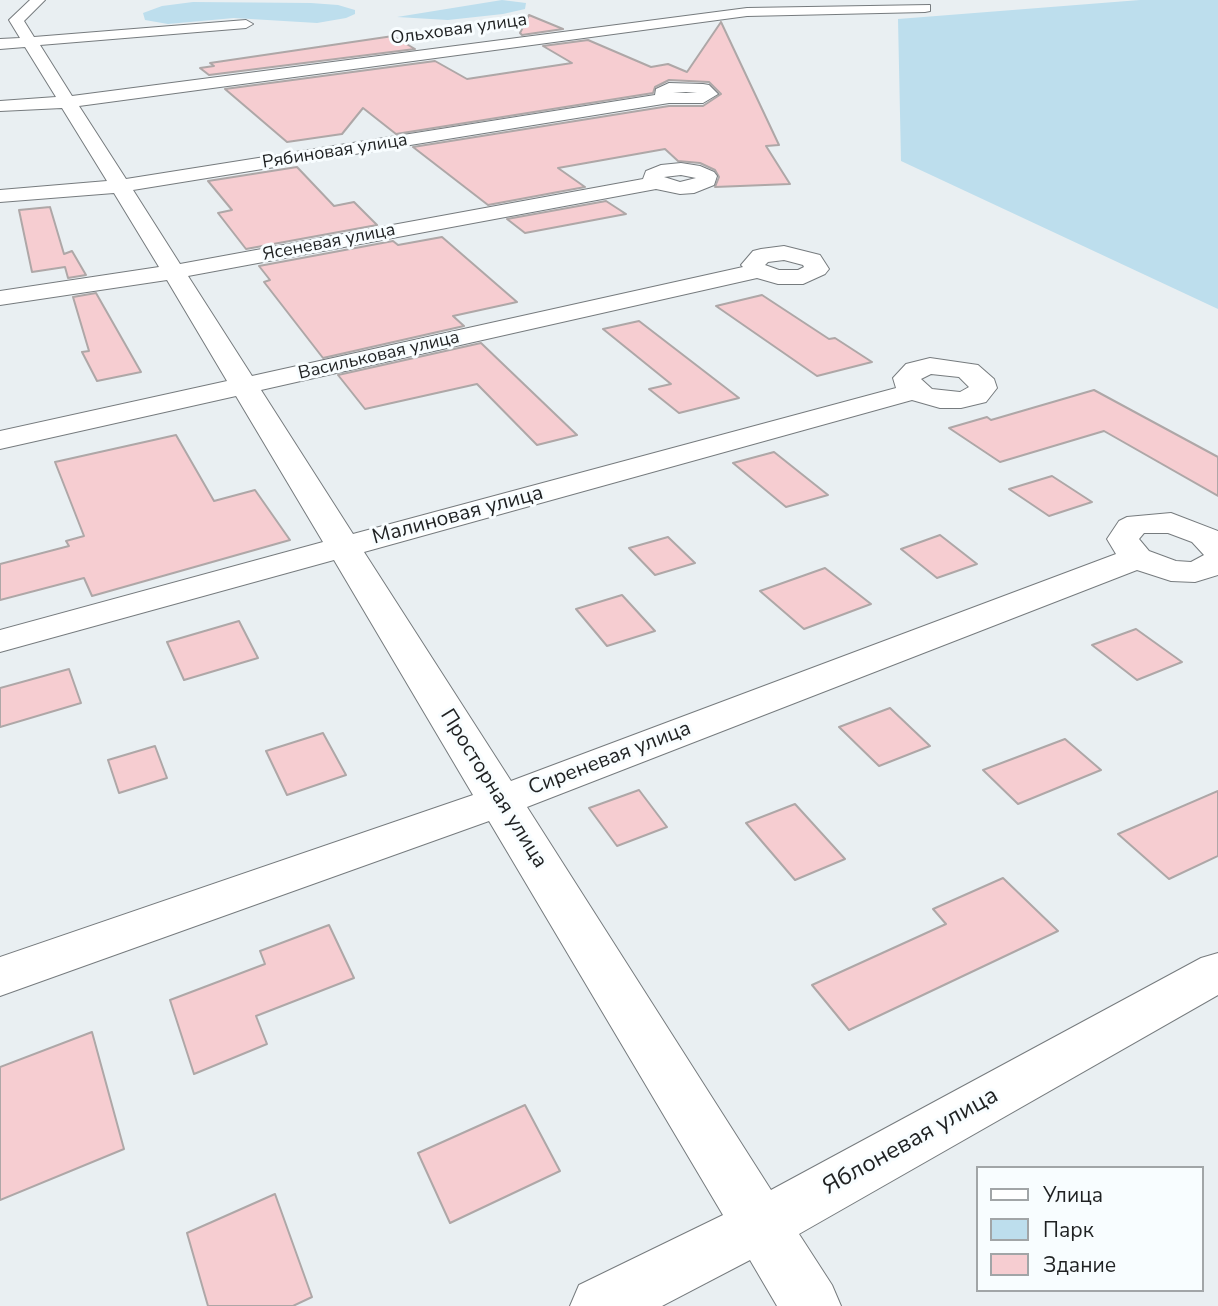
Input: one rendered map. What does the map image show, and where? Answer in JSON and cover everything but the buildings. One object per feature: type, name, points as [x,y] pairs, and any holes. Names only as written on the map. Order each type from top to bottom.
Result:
[{"type":"street","name":"Просторная улица","points":[[38,0],[16,20],[245,386],[811,1306]]},
{"type":"street","name":"Ольховая улица","points":[[0,106],[68,102],[735,13],[925,8]]},
{"type":"street","points":[[0,44],[246,24]]},
{"type":"street","name":"Рябиновая улица","points":[[0,196],[121,186],[669,98]]},
{"type":"street","name":"Ясеневая улица","points":[[0,298],[174,272],[656,183]]},
{"type":"street","name":"Васильковая улица","points":[[0,440],[758,271]]},
{"type":"street","name":"Малиновая улица","points":[[0,640],[915,391]]},
{"type":"street","points":[[1218,551],[1212,541],[1194,530],[1171,523],[1147,522],[1138,524],[1125,533],[1125,545],[1136,558],[1158,568],[1184,572],[1206,569],[1218,560]]},
{"type":"street","name":"Сиреневая улица","points":[[0,977],[500,801],[1136,558]]},
{"type":"street","name":"Яблоневая улица","points":[[600,1306],[761,1224],[1218,972]]},
{"type":"green space","points":[[502,0],[526,3],[525,9],[448,20],[397,17]]},
{"type":"green space","points":[[1140,0],[1218,0],[1218,309],[901,161],[898,19]]},
{"type":"green space","points":[[193,2],[338,5],[355,10],[355,14],[317,23],[234,18],[168,24],[145,20],[143,13],[162,6]]}]
